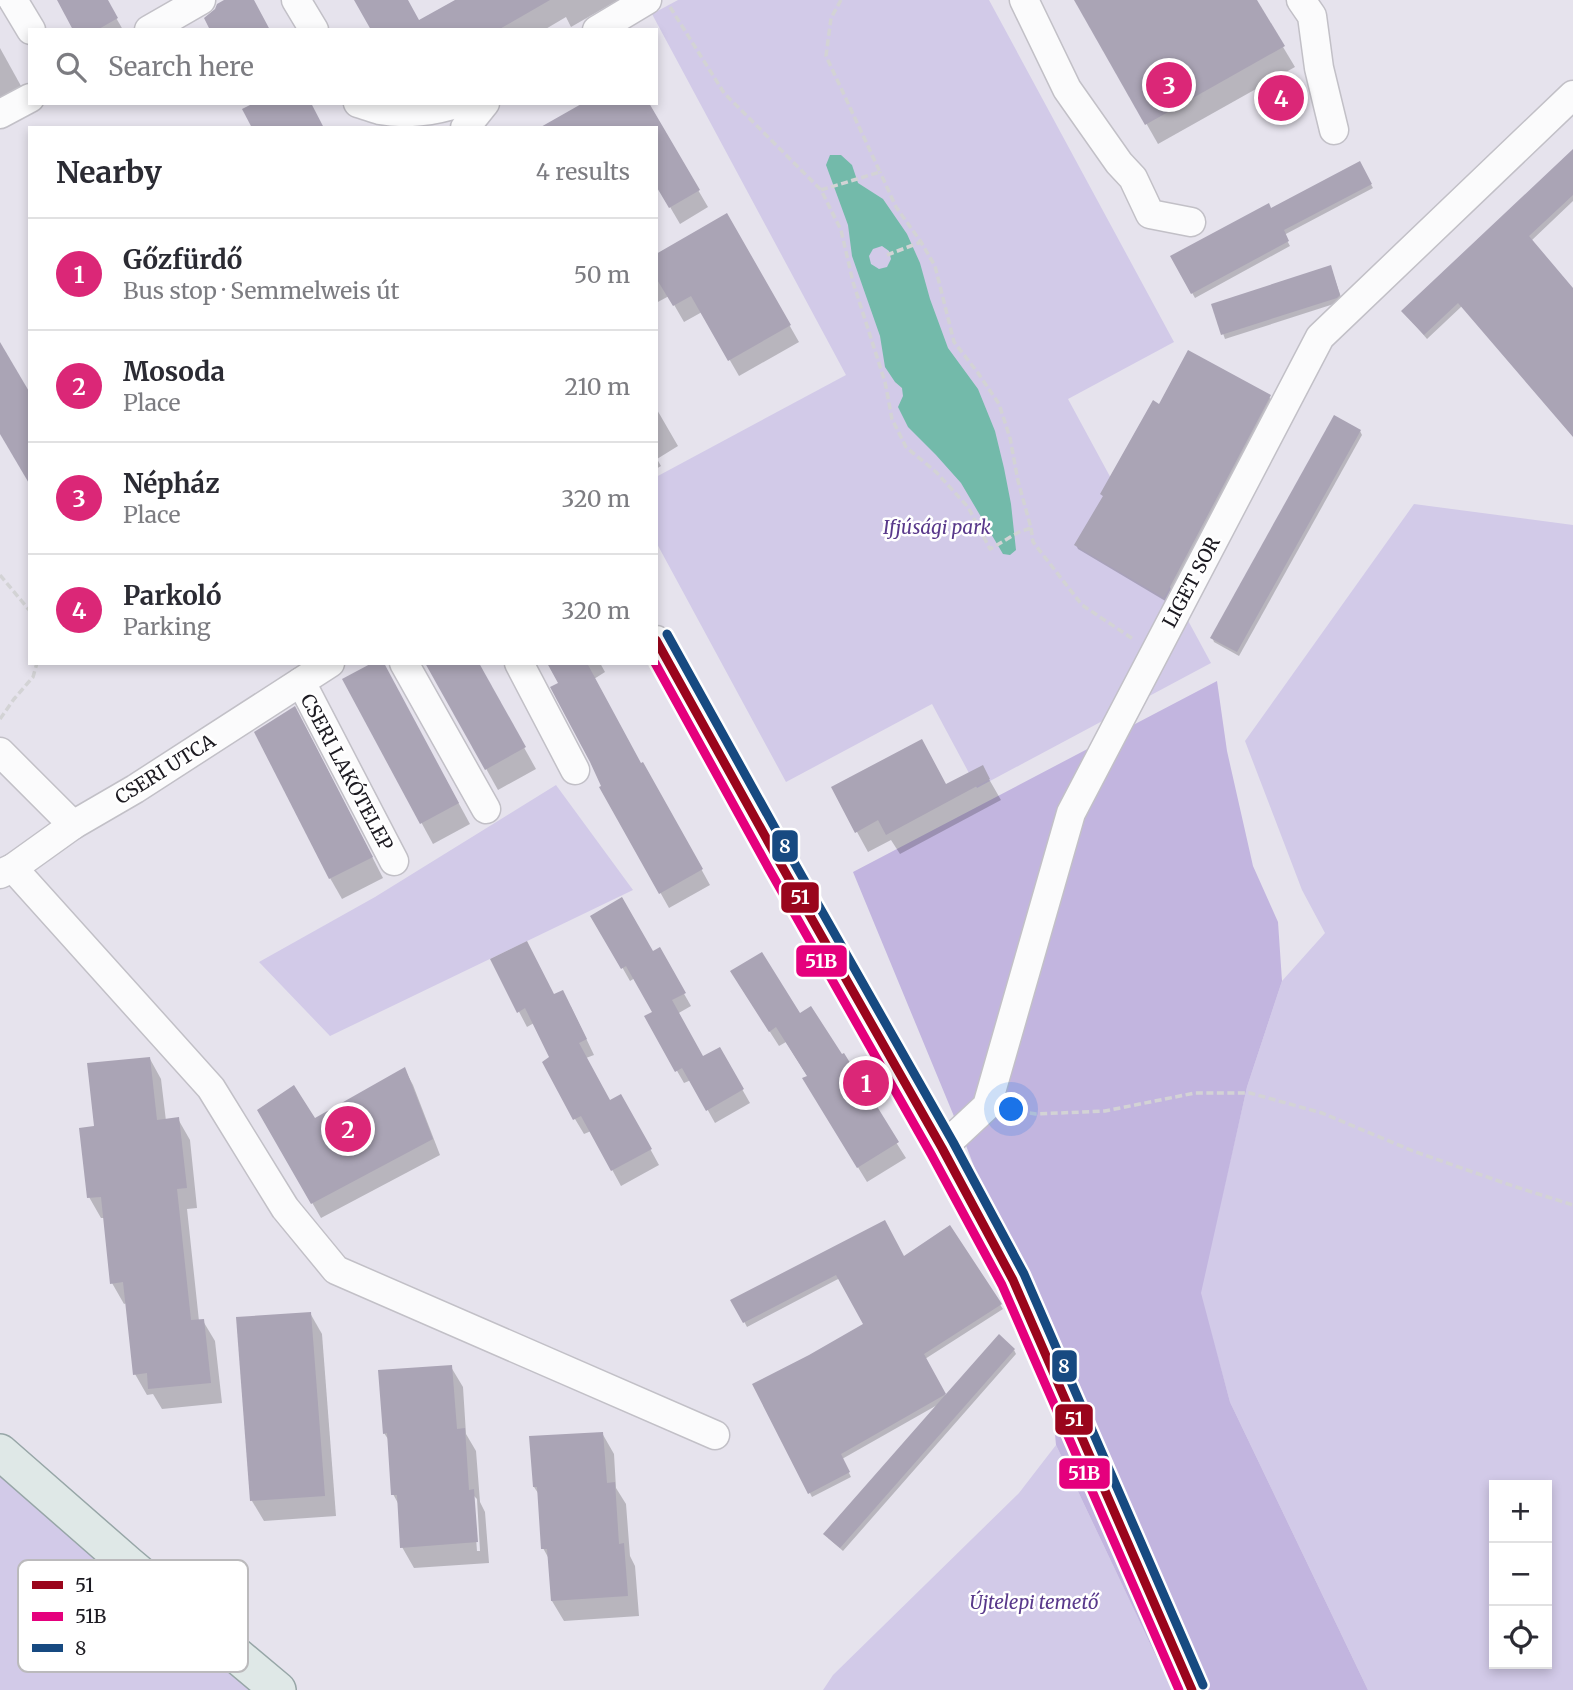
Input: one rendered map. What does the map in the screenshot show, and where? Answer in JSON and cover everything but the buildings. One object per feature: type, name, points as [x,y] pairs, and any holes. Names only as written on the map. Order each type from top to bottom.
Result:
[{"type":"main road","points":[[0,1452],[123,1560]]},
{"type":"main road","points":[[248,1665],[278,1690]]},
{"type":"street","points":[[13,0],[29,28]]},
{"type":"street","points":[[152,28],[201,0]]},
{"type":"street","points":[[296,0],[313,28]]},
{"type":"street","points":[[600,28],[647,0]]},
{"type":"street","points":[[1024,0],[1067,89],[1119,163],[1133,178],[1150,214],[1191,222]]},
{"type":"street","points":[[1301,0],[1312,16],[1319,68],[1334,130]]},
{"type":"street","name":"LIGET SOR","points":[[987,1106],[1070,813],[1320,337],[1573,95]]},
{"type":"street","points":[[0,114],[28,99]]},
{"type":"street","points":[[358,105],[370,126]]},
{"type":"street","points":[[364,105],[381,110],[457,113]]},
{"type":"street","points":[[424,126],[479,105]]},
{"type":"street","points":[[658,644],[942,1148],[1013,1280],[1192,1690]]},
{"type":"street","name":"CSERI UTCA","points":[[7,871],[74,825],[135,789],[327,665]]},
{"type":"street","points":[[405,665],[486,809]]},
{"type":"street","points":[[520,665],[575,770]]},
{"type":"street","name":"CSERI LAKÓTELEP","points":[[301,682],[394,861]]},
{"type":"street","points":[[0,752],[74,825]]},
{"type":"street","points":[[7,871],[211,1088],[285,1208],[335,1270],[715,1435]]},
{"type":"street","points":[[942,1148],[987,1106]]},
{"type":"path","points":[[665,0],[724,93],[821,190],[841,230],[853,282],[885,382],[892,419],[906,447],[936,472],[968,507],[990,549],[1031,528]]},
{"type":"path","points":[[841,0],[831,18],[826,56],[896,207],[935,266],[954,342],[999,404],[1010,438],[1033,542],[1082,605],[1154,653]]},
{"type":"path","points":[[821,190],[880,172]]},
{"type":"path","points":[[887,255],[921,242]]},
{"type":"path","points":[[0,575],[28,609]]},
{"type":"path","points":[[0,719],[33,677],[36,665]]},
{"type":"path","points":[[987,1106],[1036,1114],[1105,1111],[1195,1093],[1250,1093],[1322,1113],[1413,1150],[1573,1205]]},
{"type":"green space","name":"Ifjúsági park","points":[[678,0],[989,0],[1174,342],[1068,399],[1211,663],[977,788],[932,704],[786,782],[658,546],[658,476],[846,375],[652,14]]},
{"type":"green space","points":[[1414,504],[1573,525],[1573,1690],[1368,1690],[1230,1402],[1200,1293],[1247,1087],[1282,981],[1325,933],[1302,890],[1245,741]]},
{"type":"green space","points":[[556,785],[633,890],[330,1036],[259,962],[375,897]]},
{"type":"green space","name":"Újtelepi temető","points":[[1056,1445],[1172,1690],[823,1690],[833,1675],[1019,1493]]},
{"type":"green space","points":[[0,1452],[126,1560],[18,1560],[18,1672],[248,1672],[248,1664],[278,1690],[0,1690]]},
{"type":"shaded area","points":[[830,155],[841,155],[852,165],[858,183],[883,199],[907,234],[920,263],[948,348],[978,389],[995,431],[1011,504],[1016,550],[1010,555],[1003,554],[961,483],[908,427],[898,407],[903,396],[902,388],[885,367],[880,336],[852,256],[848,225],[826,165]],"holes":[[[882,246],[889,251],[891,259],[887,267],[879,269],[871,264],[869,256],[873,249]]]},
{"type":"shaded area","points":[[1217,681],[1227,751],[1253,866],[1278,922],[1282,981],[1247,1087],[1201,1293],[1230,1402],[1368,1690],[1172,1690],[1056,1445],[1048,1358],[965,1143],[853,872]]},
{"type":"transit line","name":"8","points":[[667,634],[953,1142],[1024,1274],[1203,1685]]},
{"type":"transit line","name":"51","points":[[658,644],[942,1148],[1013,1280],[1192,1690]]},
{"type":"transit line","name":"51B","points":[[656,665],[1002,1285],[1179,1690]]},
{"type":"place","name":"Népház","points":[[1169,85]]},
{"type":"place","name":"Parkoló","points":[[1281,98]]},
{"type":"place","name":"Gőzfürdő","points":[[866,1083]]},
{"type":"place","name":"Mosoda","points":[[348,1129]]}]
